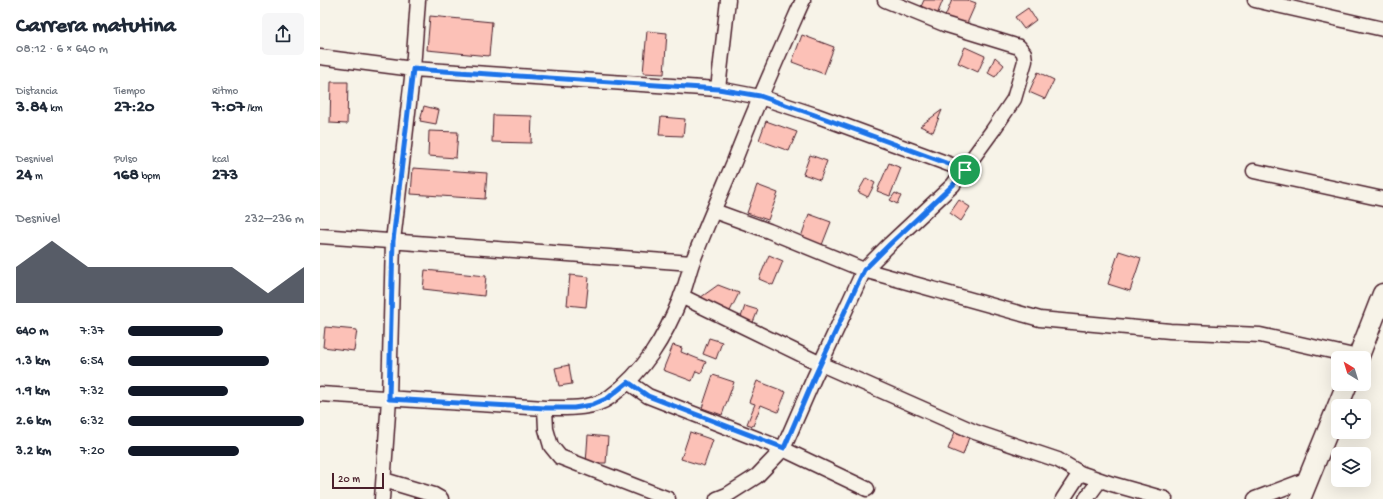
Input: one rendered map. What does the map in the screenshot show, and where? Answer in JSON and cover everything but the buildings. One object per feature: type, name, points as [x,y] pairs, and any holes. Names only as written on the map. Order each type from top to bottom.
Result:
[{"type":"street","points":[[382,499],[389,399],[393,241],[413,69],[418,0]]},
{"type":"street","points":[[718,89],[728,0]]},
{"type":"street","points":[[320,394],[545,408],[574,408],[592,405],[608,398],[628,382],[646,364],[666,332],[682,296],[692,263],[760,96],[803,0]]},
{"type":"street","points":[[716,499],[727,496],[757,476],[784,448],[864,270],[953,185],[1014,99],[1025,61],[1024,53],[1019,47],[944,24],[885,0]]},
{"type":"street","points":[[1255,0],[1383,29]]},
{"type":"street","points":[[320,57],[413,69],[718,89],[760,96],[965,170]]},
{"type":"street","points":[[1254,170],[1383,200]]},
{"type":"street","points":[[714,211],[769,231],[864,270],[1040,319],[1170,330],[1260,335],[1331,352]]},
{"type":"street","points":[[320,236],[591,257],[692,263]]},
{"type":"street","points":[[1361,351],[1383,294]]},
{"type":"street","points":[[682,296],[821,364],[975,432],[1058,460],[1080,473],[1165,499]]},
{"type":"street","points":[[628,382],[648,396],[784,448],[867,489]]},
{"type":"street","points":[[1300,499],[1343,391]]},
{"type":"street","points":[[545,408],[546,429],[551,446],[560,456],[668,499]]},
{"type":"street","points":[[1063,499],[1080,473]]},
{"type":"street","points":[[1255,499],[1308,479]]},
{"type":"street","points":[[384,480],[434,495],[441,499]]},
{"type":"street","points":[[1086,499],[1100,480]]},
{"type":"route","points":[[413,69],[718,89],[760,96],[965,170],[953,185],[864,270],[814,378],[784,448],[648,396],[628,382],[608,398],[592,405],[574,408],[545,408],[389,399],[393,241],[413,69]]}]
